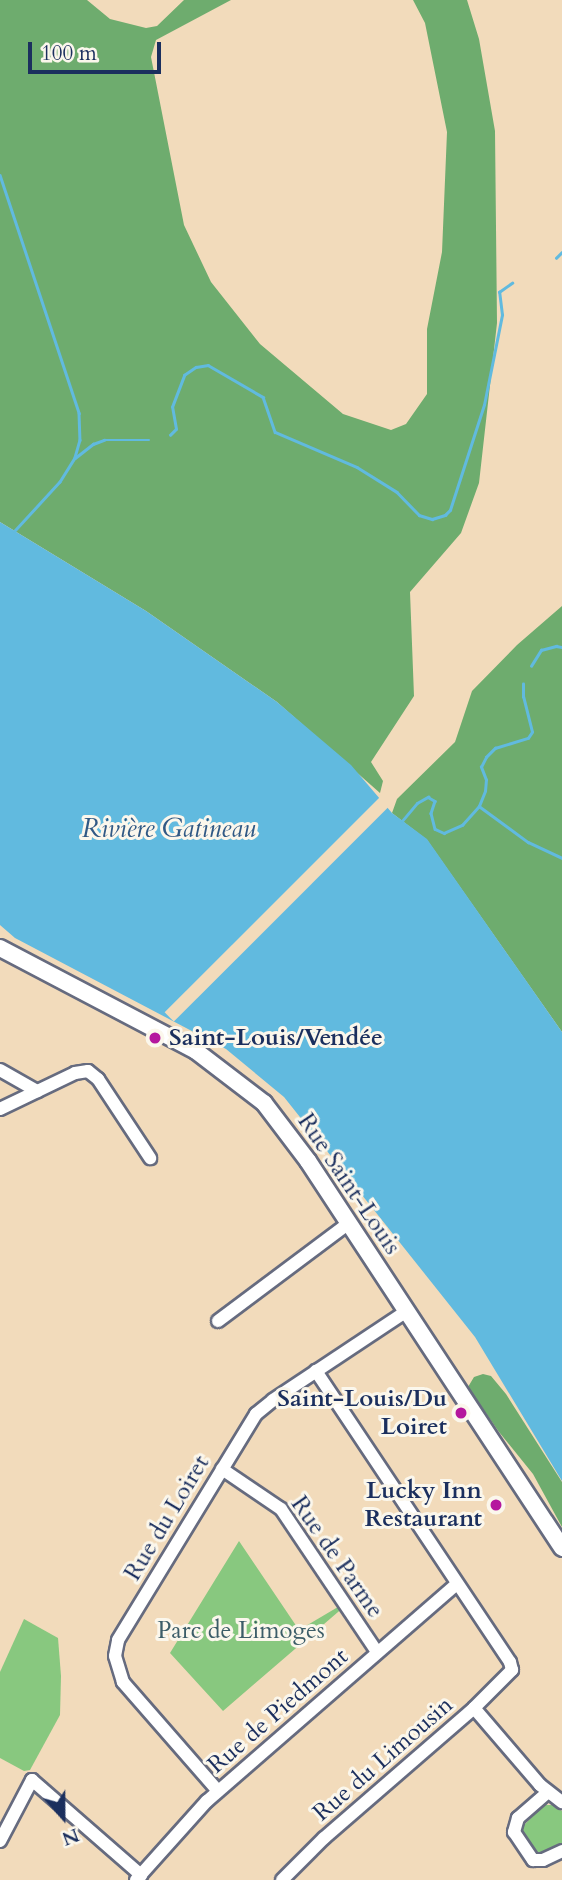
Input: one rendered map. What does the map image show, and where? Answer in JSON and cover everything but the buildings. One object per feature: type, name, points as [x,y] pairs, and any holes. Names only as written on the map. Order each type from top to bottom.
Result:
[{"type":"main road","name":"Rue Saint-Louis","points":[[0,948],[169,1036],[233,1077],[276,1117],[349,1223],[562,1548]]},
{"type":"street","points":[[0,1070],[37,1091]]},
{"type":"street","points":[[0,1109],[81,1071],[93,1073],[150,1158]]},
{"type":"street","points":[[218,1321],[349,1223]]},
{"type":"street","name":"Rue du Loiret","points":[[218,1791],[119,1674],[115,1656],[123,1632],[256,1414],[407,1311]]},
{"type":"street","points":[[316,1371],[457,1584]]},
{"type":"street","name":"Rue de Parme","points":[[222,1469],[281,1509],[377,1652]]},
{"type":"street","name":"Rue de Piedmont","points":[[139,1877],[218,1791],[457,1584]]},
{"type":"street","name":"Rue du Limousin","points":[[282,1880],[324,1838],[474,1708],[512,1670],[510,1662],[457,1584]]},
{"type":"street","points":[[474,1708],[548,1792],[562,1802]]},
{"type":"street","points":[[0,1841],[32,1780],[139,1877]]},
{"type":"street","points":[[548,1792],[518,1818],[514,1832],[533,1860],[543,1860],[562,1851]]},
{"type":"green space","points":[[0,0],[87,0],[110,19],[146,28],[157,26],[184,0],[231,0],[156,40],[151,57],[184,225],[211,282],[260,344],[343,414],[391,430],[406,424],[427,394],[427,329],[442,252],[447,132],[425,23],[413,0],[467,0],[479,39],[495,131],[497,323],[479,483],[461,533],[410,592],[414,696],[371,762],[383,781],[380,793],[277,702],[146,611],[0,522]]},
{"type":"green space","points":[[562,606],[562,1032],[427,840],[392,813],[397,799],[455,742],[472,691],[517,645]]},
{"type":"green space","points":[[483,1374],[491,1376],[506,1394],[562,1482],[562,1527],[533,1474],[468,1387],[474,1377]]},
{"type":"green space","name":"Parc de Limoges","points":[[239,1541],[299,1630],[343,1604],[345,1606],[223,1711],[170,1653]]},
{"type":"green space","points":[[24,1619],[58,1638],[61,1676],[60,1715],[30,1770],[24,1771],[0,1758],[0,1672]]},
{"type":"green space","points":[[544,1805],[553,1805],[562,1811],[562,1845],[539,1854],[521,1832],[522,1827]]},
{"type":"water","name":"Rivière Gatineau","points":[[0,522],[146,611],[277,702],[351,765],[392,813],[427,839],[562,1032],[562,1481],[475,1337],[284,1097],[226,1049],[15,938],[0,925]]},
{"type":"pier","points":[[381,796],[390,805],[174,1022],[165,1012]]},
{"type":"waterway","points":[[0,175],[79,413],[80,440],[75,458],[60,482],[15,531]]},
{"type":"waterway","points":[[556,258],[562,252]]},
{"type":"waterway","points":[[170,435],[176,429],[172,407],[184,375],[196,367],[208,365],[263,397],[275,432],[357,467],[397,492],[419,515],[432,519],[445,515],[450,510],[484,405],[502,315],[499,292],[512,283]]},
{"type":"waterway","points":[[75,458],[93,444],[104,440],[149,440]]},
{"type":"waterway","points":[[531,666],[541,650],[562,647]]},
{"type":"waterway","points":[[402,821],[417,803],[428,797],[435,801],[431,813],[435,829],[444,833],[462,825],[479,806],[485,791],[486,780],[481,767],[486,757],[495,748],[528,738],[532,732],[523,697],[523,684]]},
{"type":"waterway","points":[[479,806],[528,842],[562,858]]},
{"type":"place","name":"Saint-Louis/Vendée","points":[[155,1038]]},
{"type":"place","name":"Saint-Louis/Du Loiret","points":[[461,1413]]},
{"type":"place","name":"Lucky Inn Restaurant","points":[[496,1505]]}]
